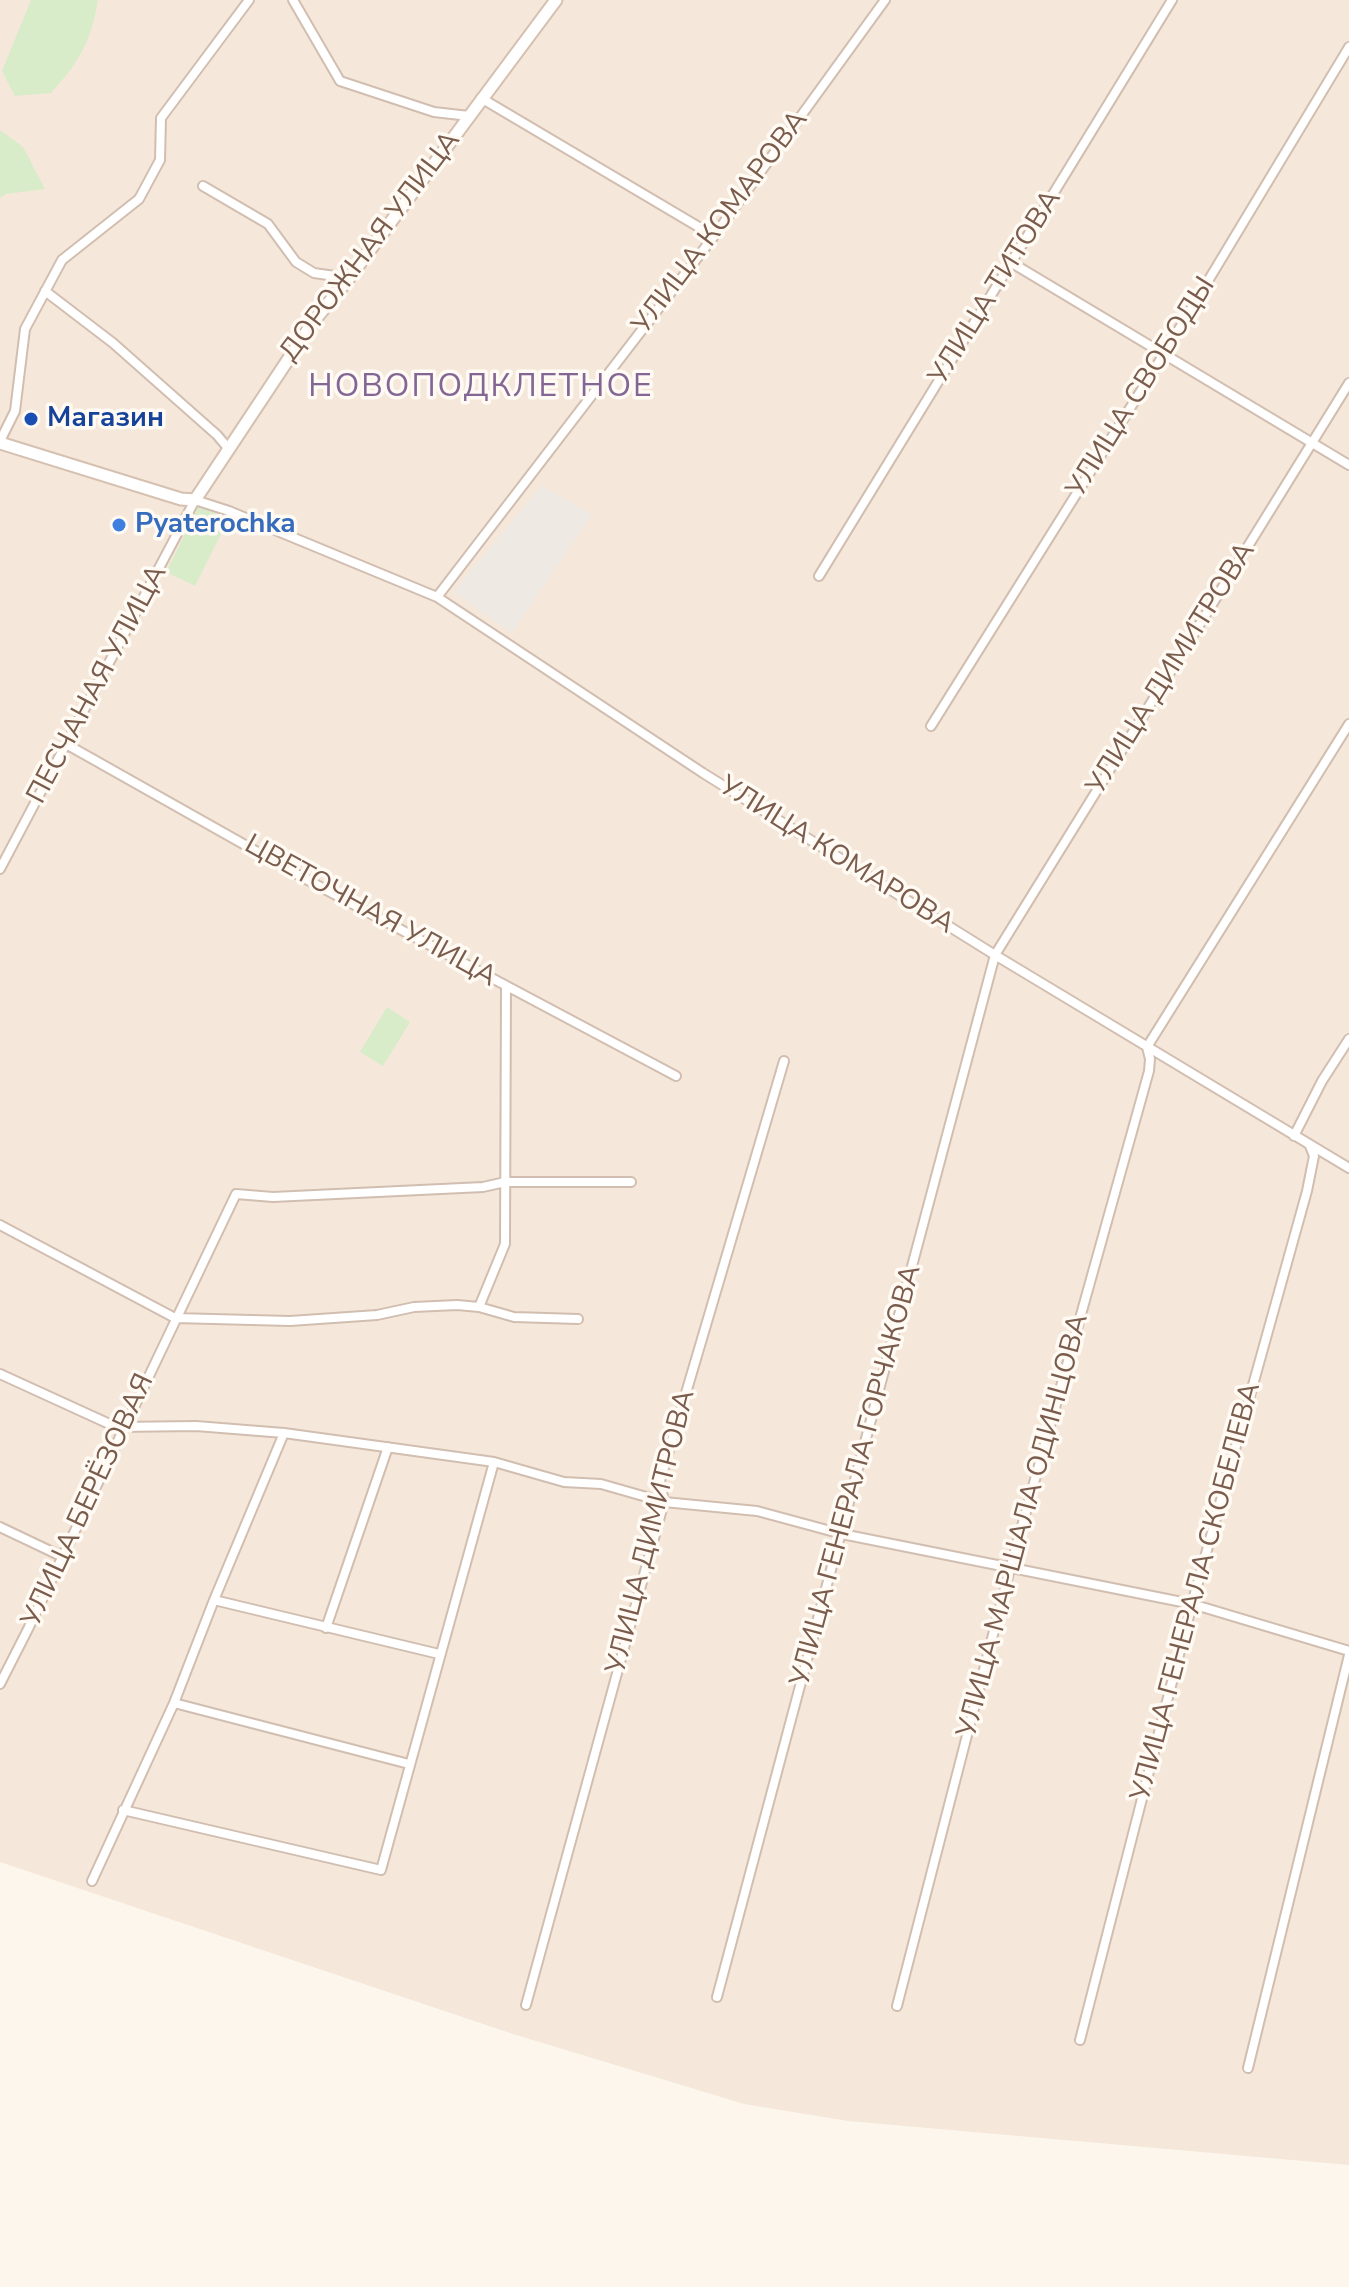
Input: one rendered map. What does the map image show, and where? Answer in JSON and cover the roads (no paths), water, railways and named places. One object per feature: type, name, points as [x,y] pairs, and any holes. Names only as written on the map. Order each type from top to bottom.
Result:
[{"type":"street","points":[[195,500],[181,499],[0,442],[15,411],[25,329],[62,260],[139,199],[160,160],[161,118],[249,0]]},
{"type":"street","points":[[293,0],[340,81],[434,112],[469,116]]},
{"type":"street","name":"ДОРОЖНАЯ УЛИЦА","points":[[195,500],[313,322],[556,0]]},
{"type":"street","name":"УЛИЦА КОМАРОВА","points":[[437,597],[714,236],[885,0]]},
{"type":"street","name":"УЛИЦА ТИТОВА","points":[[819,576],[1172,0]]},
{"type":"street","name":"УЛИЦА СВОБОДЫ","points":[[931,726],[1164,354],[1349,47]]},
{"type":"street","points":[[481,98],[714,236]]},
{"type":"street","points":[[203,186],[268,224],[296,262],[314,273],[349,278]]},
{"type":"street","points":[[1012,263],[1349,465]]},
{"type":"street","points":[[45,291],[113,343],[228,448]]},
{"type":"street","name":"УЛИЦА ДИМИТРОВА","points":[[995,955],[1349,383]]},
{"type":"street","name":"УЛИЦА КОМАРОВА","points":[[195,500],[229,511],[437,597],[703,773],[995,955],[1349,1168]]},
{"type":"street","name":"ПЕСЧАНАЯ УЛИЦА","points":[[0,869],[195,500]]},
{"type":"street","points":[[1147,1047],[1349,724]]},
{"type":"street","name":"ЦВЕТОЧНАЯ УЛИЦА","points":[[66,744],[300,876],[676,1076]]},
{"type":"street","name":"УЛИЦА ГЕНЕРАЛА ГОРЧАКОВА","points":[[717,1997],[995,955]]},
{"type":"street","points":[[479,1307],[504,1252],[506,987]]},
{"type":"street","points":[[1294,1136],[1322,1081],[1349,1039]]},
{"type":"street","name":"УЛИЦА МАРШАЛА ОДИНЦОВА","points":[[897,2006],[1010,1569],[1149,1071],[1147,1047]]},
{"type":"street","name":"УЛИЦА ДИМИТРОВА","points":[[526,2005],[664,1502],[660,1481],[784,1061]]},
{"type":"street","name":"УЛИЦА ГЕНЕРАЛА СКОБЕЛЕВА","points":[[1080,2040],[1192,1604],[1307,1191],[1314,1156],[1310,1146]]},
{"type":"street","points":[[505,1182],[631,1182]]},
{"type":"street","name":"УЛИЦА БЕРЁЗОВАЯ","points":[[0,1684],[3,1672],[63,1557],[236,1194],[273,1197],[483,1187],[505,1182]]},
{"type":"street","points":[[0,1225],[175,1318],[290,1321],[457,1305],[479,1307],[514,1317],[578,1319]]},
{"type":"street","points":[[0,1374],[116,1427],[196,1426],[284,1433],[494,1462],[564,1482],[601,1484],[664,1502],[757,1511],[842,1534],[1192,1604],[1349,1653],[1248,2068]]},
{"type":"street","points":[[92,1881],[174,1703],[284,1433]]},
{"type":"street","points":[[326,1628],[388,1447]]},
{"type":"street","points":[[123,1810],[381,1870],[494,1462]]},
{"type":"street","points":[[0,1527],[63,1557]]},
{"type":"street","points":[[214,1600],[439,1654]]},
{"type":"street","points":[[174,1703],[409,1764]]},
{"type":"place","name":"Магазин","points":[[31,419]]},
{"type":"place","name":"Pyaterochka","points":[[119,525]]},
{"type":"district","name":"НОВОПОДКЛЕТНОЕ","points":[[481,388]]}]
